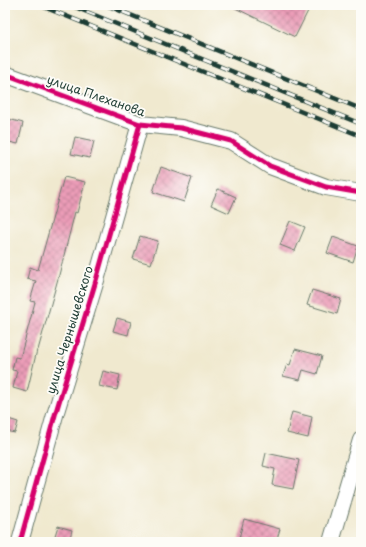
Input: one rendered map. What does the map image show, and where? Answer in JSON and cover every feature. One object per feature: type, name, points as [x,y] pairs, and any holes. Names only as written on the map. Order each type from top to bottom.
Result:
[{"type":"street","name":"улица Плеханова","points":[[5,74],[140,124],[181,128],[231,141],[270,166],[326,187],[361,193]]},
{"type":"street","name":"улица Чернышевского","points":[[20,542],[55,415],[97,277],[140,124]]},
{"type":"street","points":[[331,542],[361,440]]},
{"type":"building","points":[[229,5],[311,5],[295,37]]},
{"type":"building","points":[[5,118],[23,123],[18,144],[5,141]]},
{"type":"building","points":[[75,137],[94,141],[90,158],[71,154]]},
{"type":"building","points":[[161,167],[192,178],[184,202],[153,192]]},
{"type":"building","points":[[64,177],[85,182],[77,213],[75,212],[27,392],[13,388],[17,371],[12,370],[15,357],[20,358],[35,302],[30,301],[36,281],[27,279],[30,267],[38,270]]},
{"type":"building","points":[[218,189],[236,197],[229,213],[211,205]]},
{"type":"building","points":[[290,221],[305,227],[295,251],[280,245]]},
{"type":"building","points":[[140,236],[158,241],[151,264],[133,259]]},
{"type":"building","points":[[333,237],[358,246],[353,262],[327,253]]},
{"type":"building","points":[[312,290],[341,299],[337,314],[307,305]]},
{"type":"building","points":[[117,318],[131,322],[128,335],[113,331]]},
{"type":"building","points":[[295,349],[322,356],[317,374],[303,370],[300,380],[283,376],[287,364],[290,365]]},
{"type":"building","points":[[103,371],[120,375],[117,390],[99,386]]},
{"type":"building","points":[[292,412],[312,417],[308,438],[287,433]]},
{"type":"building","points":[[5,418],[18,422],[15,433],[5,431]]},
{"type":"building","points":[[266,453],[299,460],[293,489],[272,485],[275,469],[263,466]]},
{"type":"building","points":[[244,519],[280,529],[276,542],[238,542]]},
{"type":"building","points":[[58,526],[72,530],[69,542],[53,542]]},
{"type":"railway","points":[[39,5],[361,136]]},
{"type":"railway","points":[[70,5],[361,124]]},
{"type":"railway","points":[[106,5],[361,109]]},
{"type":"cycle path","points":[[5,74],[140,124],[181,128],[231,141],[270,166],[326,187],[361,193]]},
{"type":"cycle path","points":[[20,542],[55,415],[97,277],[140,124]]}]
